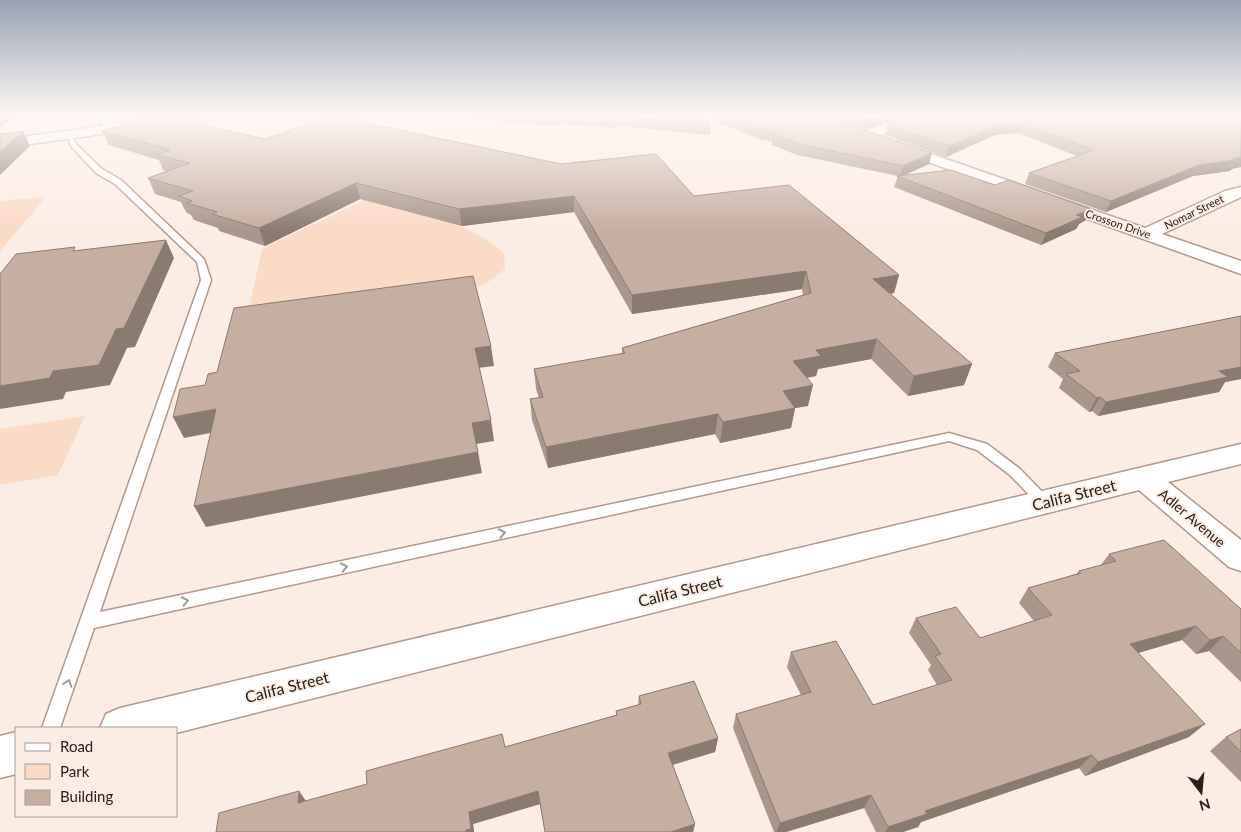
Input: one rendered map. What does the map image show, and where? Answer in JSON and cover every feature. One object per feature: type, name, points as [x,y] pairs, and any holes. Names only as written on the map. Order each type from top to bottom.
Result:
[{"type":"street","name":"Crosson Drive","points":[[919,154],[1241,268]]},
{"type":"street","name":"Nomar Street","points":[[1147,234],[1231,194],[1241,192]]},
{"type":"street","name":"Califa Street","points":[[124,727],[1241,454]]},
{"type":"street","name":"Adler Avenue","points":[[1144,478],[1241,558]]},
{"type":"street","points":[[0,757],[15,754]]},
{"type":"lane","points":[[51,727],[206,280],[201,261],[118,182],[99,171],[82,154]]},
{"type":"lane","points":[[88,622],[949,437],[982,447],[1015,472],[1045,502]]},
{"type":"green space","points":[[46,197],[0,251],[0,201]]},
{"type":"green space","points":[[364,200],[438,219],[473,232],[489,241],[504,253],[505,269],[488,282],[456,297],[245,327],[262,249]]},
{"type":"green space","points":[[85,416],[58,475],[0,485],[0,429]]},
{"type":"building","points":[[513,154],[561,164],[656,154],[694,196],[789,185],[899,275],[873,279],[972,364],[914,376],[877,339],[816,350],[821,356],[793,361],[813,385],[783,391],[795,408],[723,422],[718,414],[546,447],[530,399],[543,397],[534,369],[625,353],[622,348],[811,293],[806,271],[632,295],[574,196],[459,209],[356,183],[259,228],[212,214],[217,212],[187,203],[192,201],[179,196],[193,191],[148,178],[190,163],[157,155]]},
{"type":"building","points":[[845,154],[930,154],[903,166]]},
{"type":"building","points":[[1083,154],[1241,154],[1241,157],[1232,159],[1236,160],[1199,165],[1111,201],[1029,173]]},
{"type":"building","points":[[951,170],[995,185],[1009,180],[1091,209],[1076,215],[1082,217],[1046,233],[897,176]]},
{"type":"building","points":[[166,240],[124,328],[116,329],[99,365],[53,371],[50,378],[0,386],[0,274],[16,254],[75,247],[73,251]]},
{"type":"building","points":[[473,276],[491,346],[475,348],[491,420],[472,423],[478,452],[194,506],[216,409],[173,417],[180,389],[205,385],[208,374],[217,372],[234,308]]},
{"type":"building","points":[[1241,316],[1241,367],[1219,371],[1228,377],[1106,402],[1100,397],[1097,398],[1066,374],[1080,371],[1055,353]]},
{"type":"building","points":[[1164,540],[1241,609],[1241,653],[1223,636],[1210,640],[1196,626],[1130,644],[1205,724],[1098,762],[1092,755],[925,811],[927,814],[888,827],[871,795],[780,823],[736,714],[811,692],[791,652],[836,641],[873,705],[952,680],[935,656],[941,654],[916,618],[956,607],[980,638],[1052,615],[1028,588],[1116,561],[1109,554]]},
{"type":"building","points":[[694,681],[718,738],[668,753],[695,824],[671,832],[545,832],[538,791],[469,812],[471,829],[466,830],[466,832],[216,832],[219,813],[299,791],[298,803],[367,784],[366,771],[502,734],[505,747],[617,715],[616,711],[641,704],[639,696]]},
{"type":"building","points":[[1241,729],[1241,752],[1226,737]]}]
